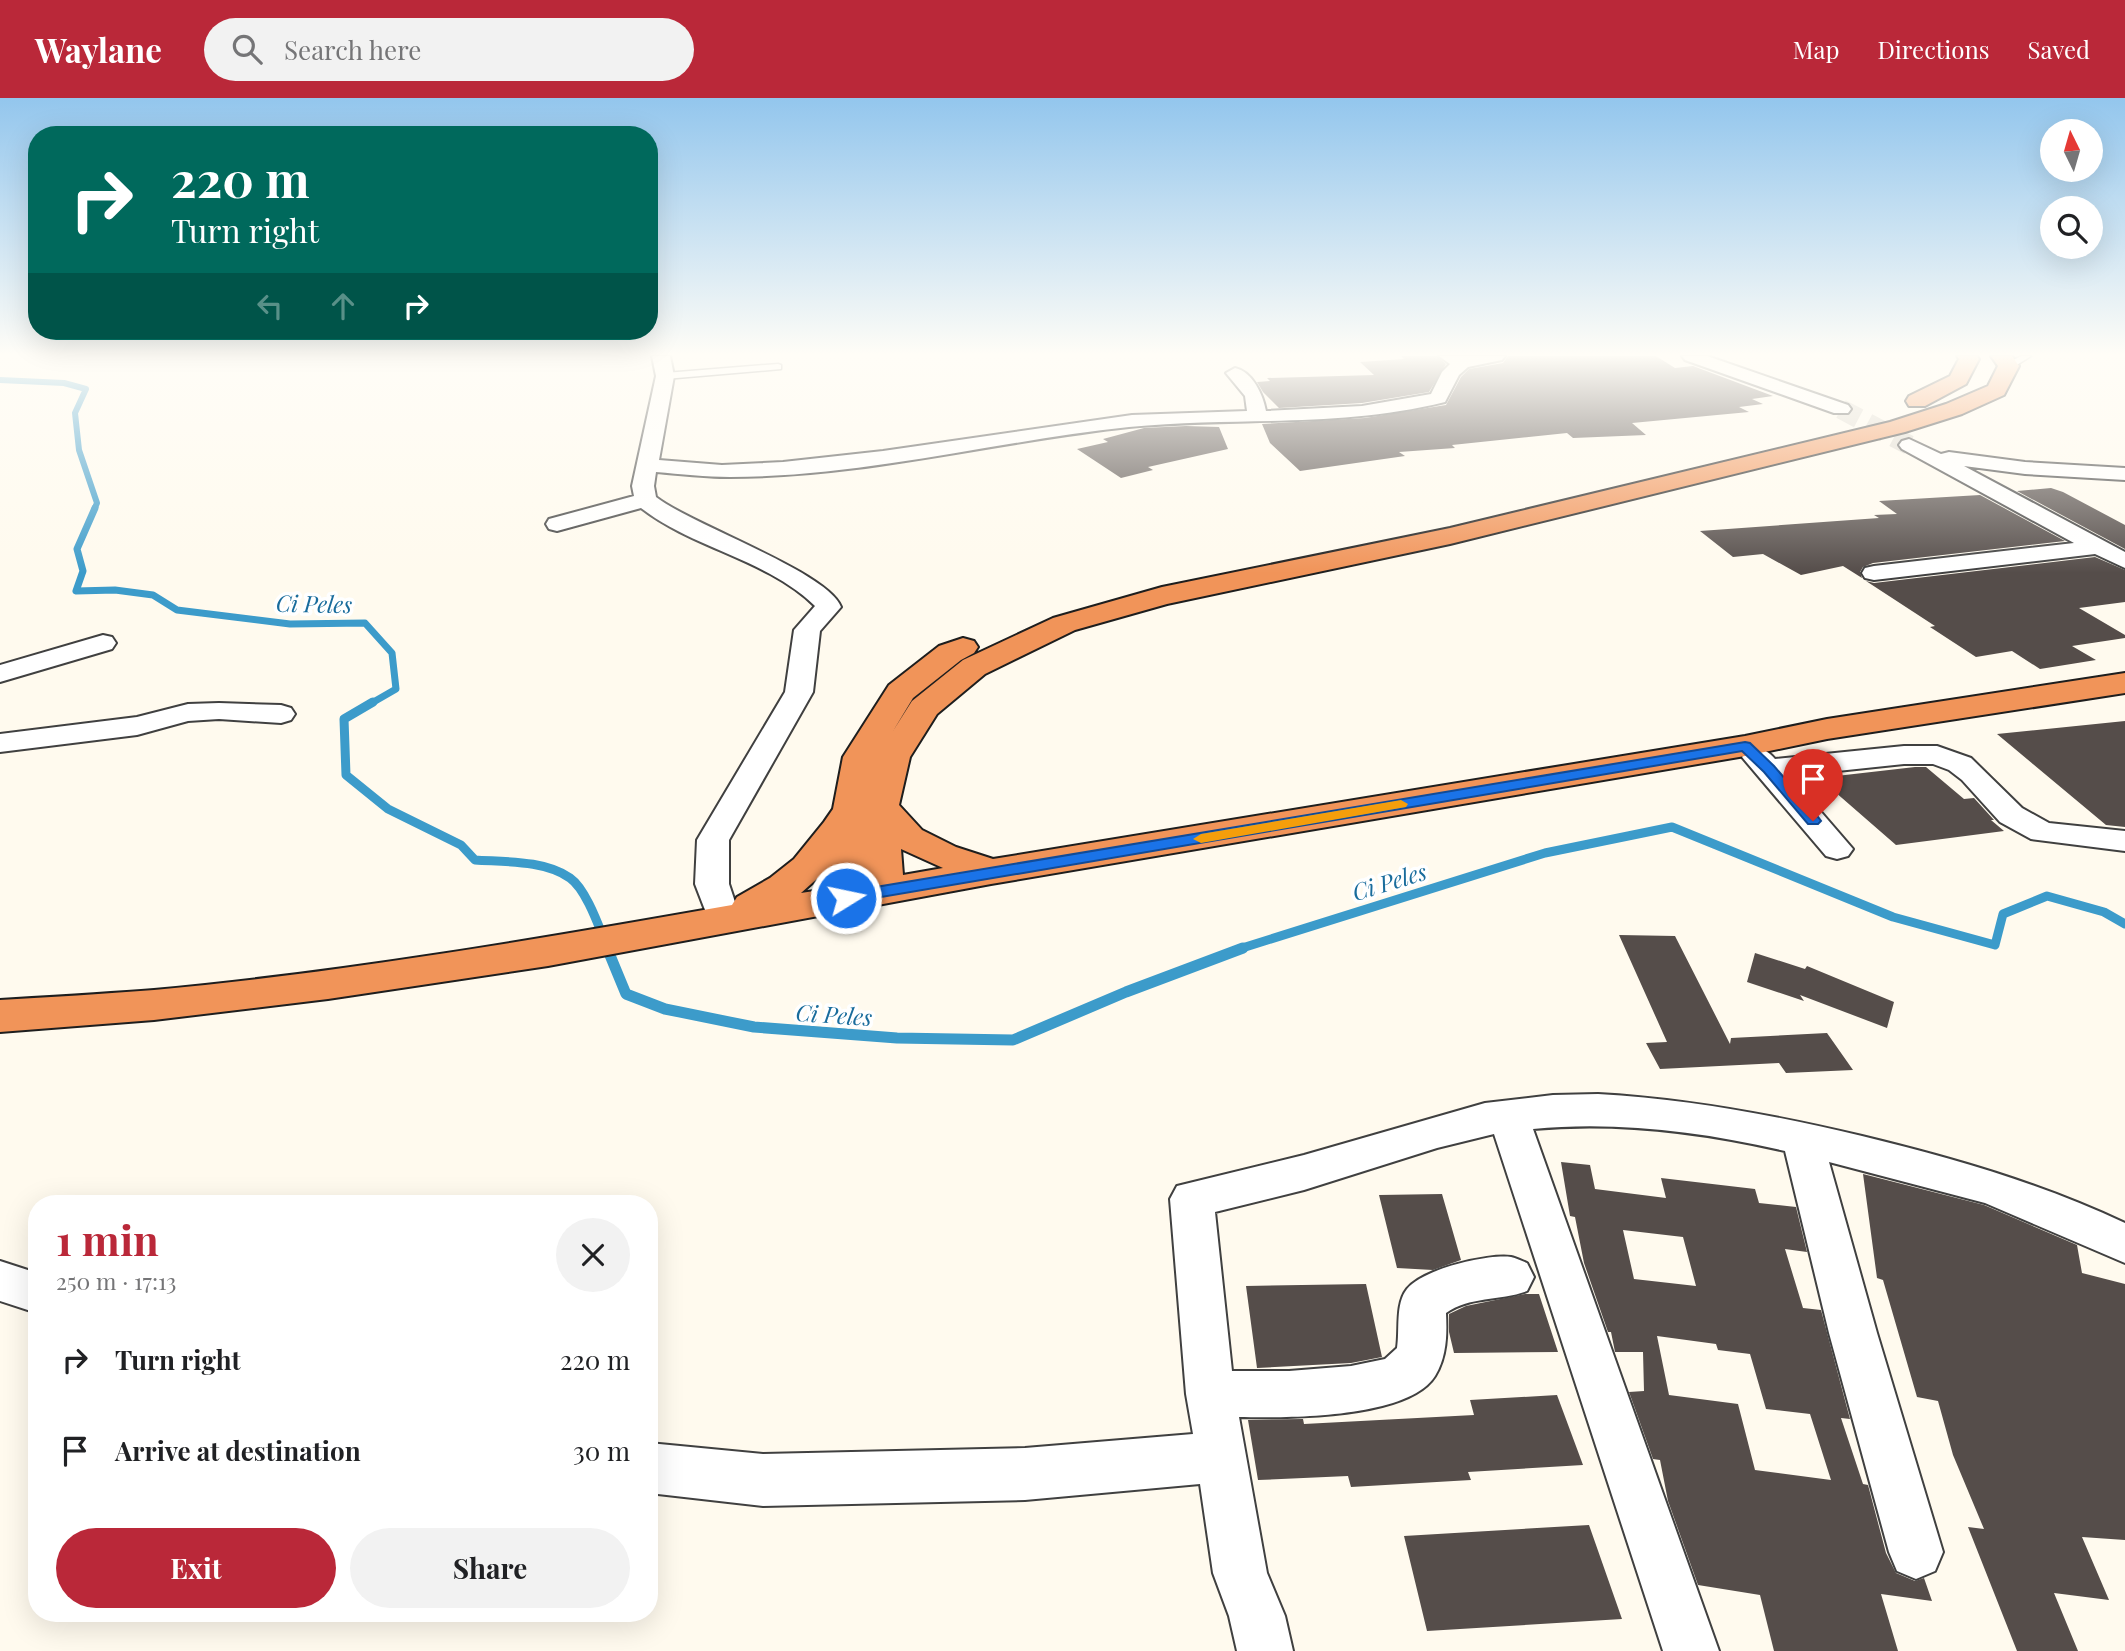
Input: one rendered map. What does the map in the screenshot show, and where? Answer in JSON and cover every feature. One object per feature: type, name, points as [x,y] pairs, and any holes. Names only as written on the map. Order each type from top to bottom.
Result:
[{"type":"highway","points":[[884,891],[865,808],[860,757],[900,692],[950,653],[1044,610],[1150,581],[1436,523],[1821,428]]},
{"type":"highway","points":[[724,920],[787,887],[820,857],[865,808],[924,708],[974,667],[1064,624],[1162,596],[1450,536],[1887,428]]},
{"type":"highway","points":[[0,1016],[167,1003],[548,952],[991,872],[1757,757],[1827,729],[2125,683]]},
{"type":"highway","points":[[865,808],[909,838],[943,855],[991,872]]},
{"type":"highway","points":[[846,898],[865,808]]},
{"type":"street","points":[[655,428],[643,485],[645,500],[663,515],[755,557],[795,580],[826,601],[828,607],[807,630],[799,692],[713,841],[712,884],[724,920]]},
{"type":"street","points":[[648,465],[729,471],[797,468],[1082,428]]},
{"type":"street","points":[[1909,445],[2125,561]]},
{"type":"street","points":[[1929,456],[2025,468],[2125,474]]},
{"type":"street","points":[[557,524],[645,500]]},
{"type":"street","points":[[1874,573],[2099,547]]},
{"type":"street","points":[[1944,566],[1969,582]]},
{"type":"street","points":[[0,674],[103,643]]},
{"type":"street","points":[[0,743],[137,726],[188,713],[219,711],[281,714]]},
{"type":"street","points":[[1757,757],[1937,755],[1960,764],[1973,774],[2011,815],[2042,832],[2125,841]]},
{"type":"street","points":[[1757,757],[1837,849]]},
{"type":"street","points":[[1265,1651],[1257,1616],[1240,1573],[1234,1545],[1210,1394],[1192,1199],[1316,1169],[1460,1126],[1508,1116],[1576,1109],[1754,1128],[1802,1138],[1977,1182],[2072,1217],[2125,1244]]},
{"type":"street","points":[[1508,1116],[1697,1650]]},
{"type":"street","points":[[1802,1138],[1916,1552]]},
{"type":"street","points":[[1210,1394],[1340,1392],[1379,1384],[1405,1375],[1420,1360],[1423,1304],[1436,1292],[1457,1283],[1511,1277]]},
{"type":"street","points":[[0,1281],[28,1290]]},
{"type":"street","points":[[658,1469],[763,1480],[1025,1474],[1222,1457]]},
{"type":"building","points":[[1142,428],[1220,428],[1228,449],[1148,467],[1153,470],[1121,478],[1077,449],[1108,442],[1103,439]]},
{"type":"building","points":[[1264,428],[1638,428],[1646,435],[1573,438],[1567,433],[1452,445],[1455,448],[1399,452],[1405,456],[1300,471],[1270,443]]},
{"type":"building","points":[[2051,488],[2125,525],[2125,549],[2017,491]]},
{"type":"building","points":[[1980,495],[2065,541],[1873,563],[1863,567],[1860,572],[1862,578],[1843,566],[1801,575],[1763,554],[1733,557],[1700,531],[1879,518],[1874,515],[1897,514],[1879,501]]},
{"type":"building","points":[[2095,557],[2125,570],[2125,602],[2079,608],[2125,635],[2125,638],[2072,646],[2096,660],[2040,669],[2012,651],[1976,657],[1930,627],[1935,626],[1866,581],[1874,583]]},
{"type":"building","points":[[2125,721],[2125,827],[2106,825],[1997,734]]},
{"type":"building","points":[[1926,767],[1964,799],[1974,798],[1994,820],[1991,820],[2004,831],[1896,845],[1819,778]]},
{"type":"building","points":[[1619,935],[1675,936],[1730,1044],[1731,1038],[1827,1033],[1853,1070],[1786,1073],[1779,1063],[1660,1069],[1646,1043],[1667,1042]]},
{"type":"building","points":[[1755,953],[1805,969],[1807,966],[1894,1002],[1887,1028],[1800,995],[1804,1001],[1747,982]]},
{"type":"building","points":[[1561,1162],[1590,1165],[1595,1189],[1666,1198],[1661,1178],[1755,1189],[1759,1203],[1796,1207],[1807,1252],[1785,1249],[1803,1308],[1821,1310],[1850,1419],[1841,1418],[1863,1484],[1868,1485],[1886,1553],[1896,1573],[1915,1581],[1924,1578],[1932,1601],[1881,1594],[1898,1651],[1774,1651],[1760,1595],[1698,1585],[1668,1501],[1660,1460],[1653,1459],[1629,1392],[1644,1391],[1643,1352],[1615,1352],[1611,1332],[1608,1332],[1584,1263],[1575,1217],[1570,1216]],"holes":[[[1623,1230],[1683,1237],[1696,1286],[1634,1279]],[[1657,1336],[1716,1344],[1718,1350],[1750,1354],[1766,1409],[1810,1414],[1831,1480],[1755,1470],[1738,1404],[1669,1395]]]},
{"type":"building","points":[[1863,1174],[1984,1205],[2077,1245],[2082,1273],[2125,1284],[2125,1540],[2082,1537],[2109,1600],[2054,1593],[2078,1651],[2017,1651],[1968,1527],[1984,1529],[1953,1455],[1938,1401],[1917,1397],[1883,1280],[1877,1278]]},
{"type":"building","points":[[1442,1194],[1461,1260],[1433,1270],[1397,1268],[1379,1195]]},
{"type":"building","points":[[1366,1284],[1382,1357],[1351,1363],[1257,1368],[1246,1286]]},
{"type":"building","points":[[1525,1294],[1539,1294],[1558,1352],[1454,1353],[1449,1332],[1449,1314],[1466,1306]]},
{"type":"building","points":[[1557,1395],[1583,1465],[1468,1472],[1471,1480],[1351,1487],[1348,1476],[1258,1480],[1248,1420],[1303,1419],[1304,1424],[1474,1415],[1470,1400]]},
{"type":"building","points":[[1589,1525],[1622,1619],[1427,1631],[1404,1536]]},
{"type":"waterway","name":"Ci Peles","points":[[77,428],[79,450],[97,503],[94,510]]},
{"type":"waterway","name":"Ci Peles","points":[[95,508],[77,549],[83,571],[76,591],[115,590],[153,595],[177,610],[290,624],[365,623],[392,653],[396,689],[370,704]]},
{"type":"waterway","name":"Ci Peles","points":[[373,702],[344,719],[346,775],[388,809],[461,845],[475,860],[537,865],[570,878],[582,891],[608,949]]},
{"type":"waterway","name":"Ci Peles","points":[[1239,949],[1545,853],[1672,827],[1893,917],[1995,945],[2003,914],[2047,896],[2104,912],[2125,924]]},
{"type":"waterway","name":"Ci Peles","points":[[607,948],[626,994],[665,1009],[754,1027],[897,1038],[1013,1040],[1126,992],[1243,948]]},
{"type":"tunnel","points":[[1878,428],[1909,445]]},
{"type":"slow traffic","points":[[1201,839],[1401,804]]},
{"type":"route","points":[[846,898],[1745,746],[1769,769],[1813,821]]}]
